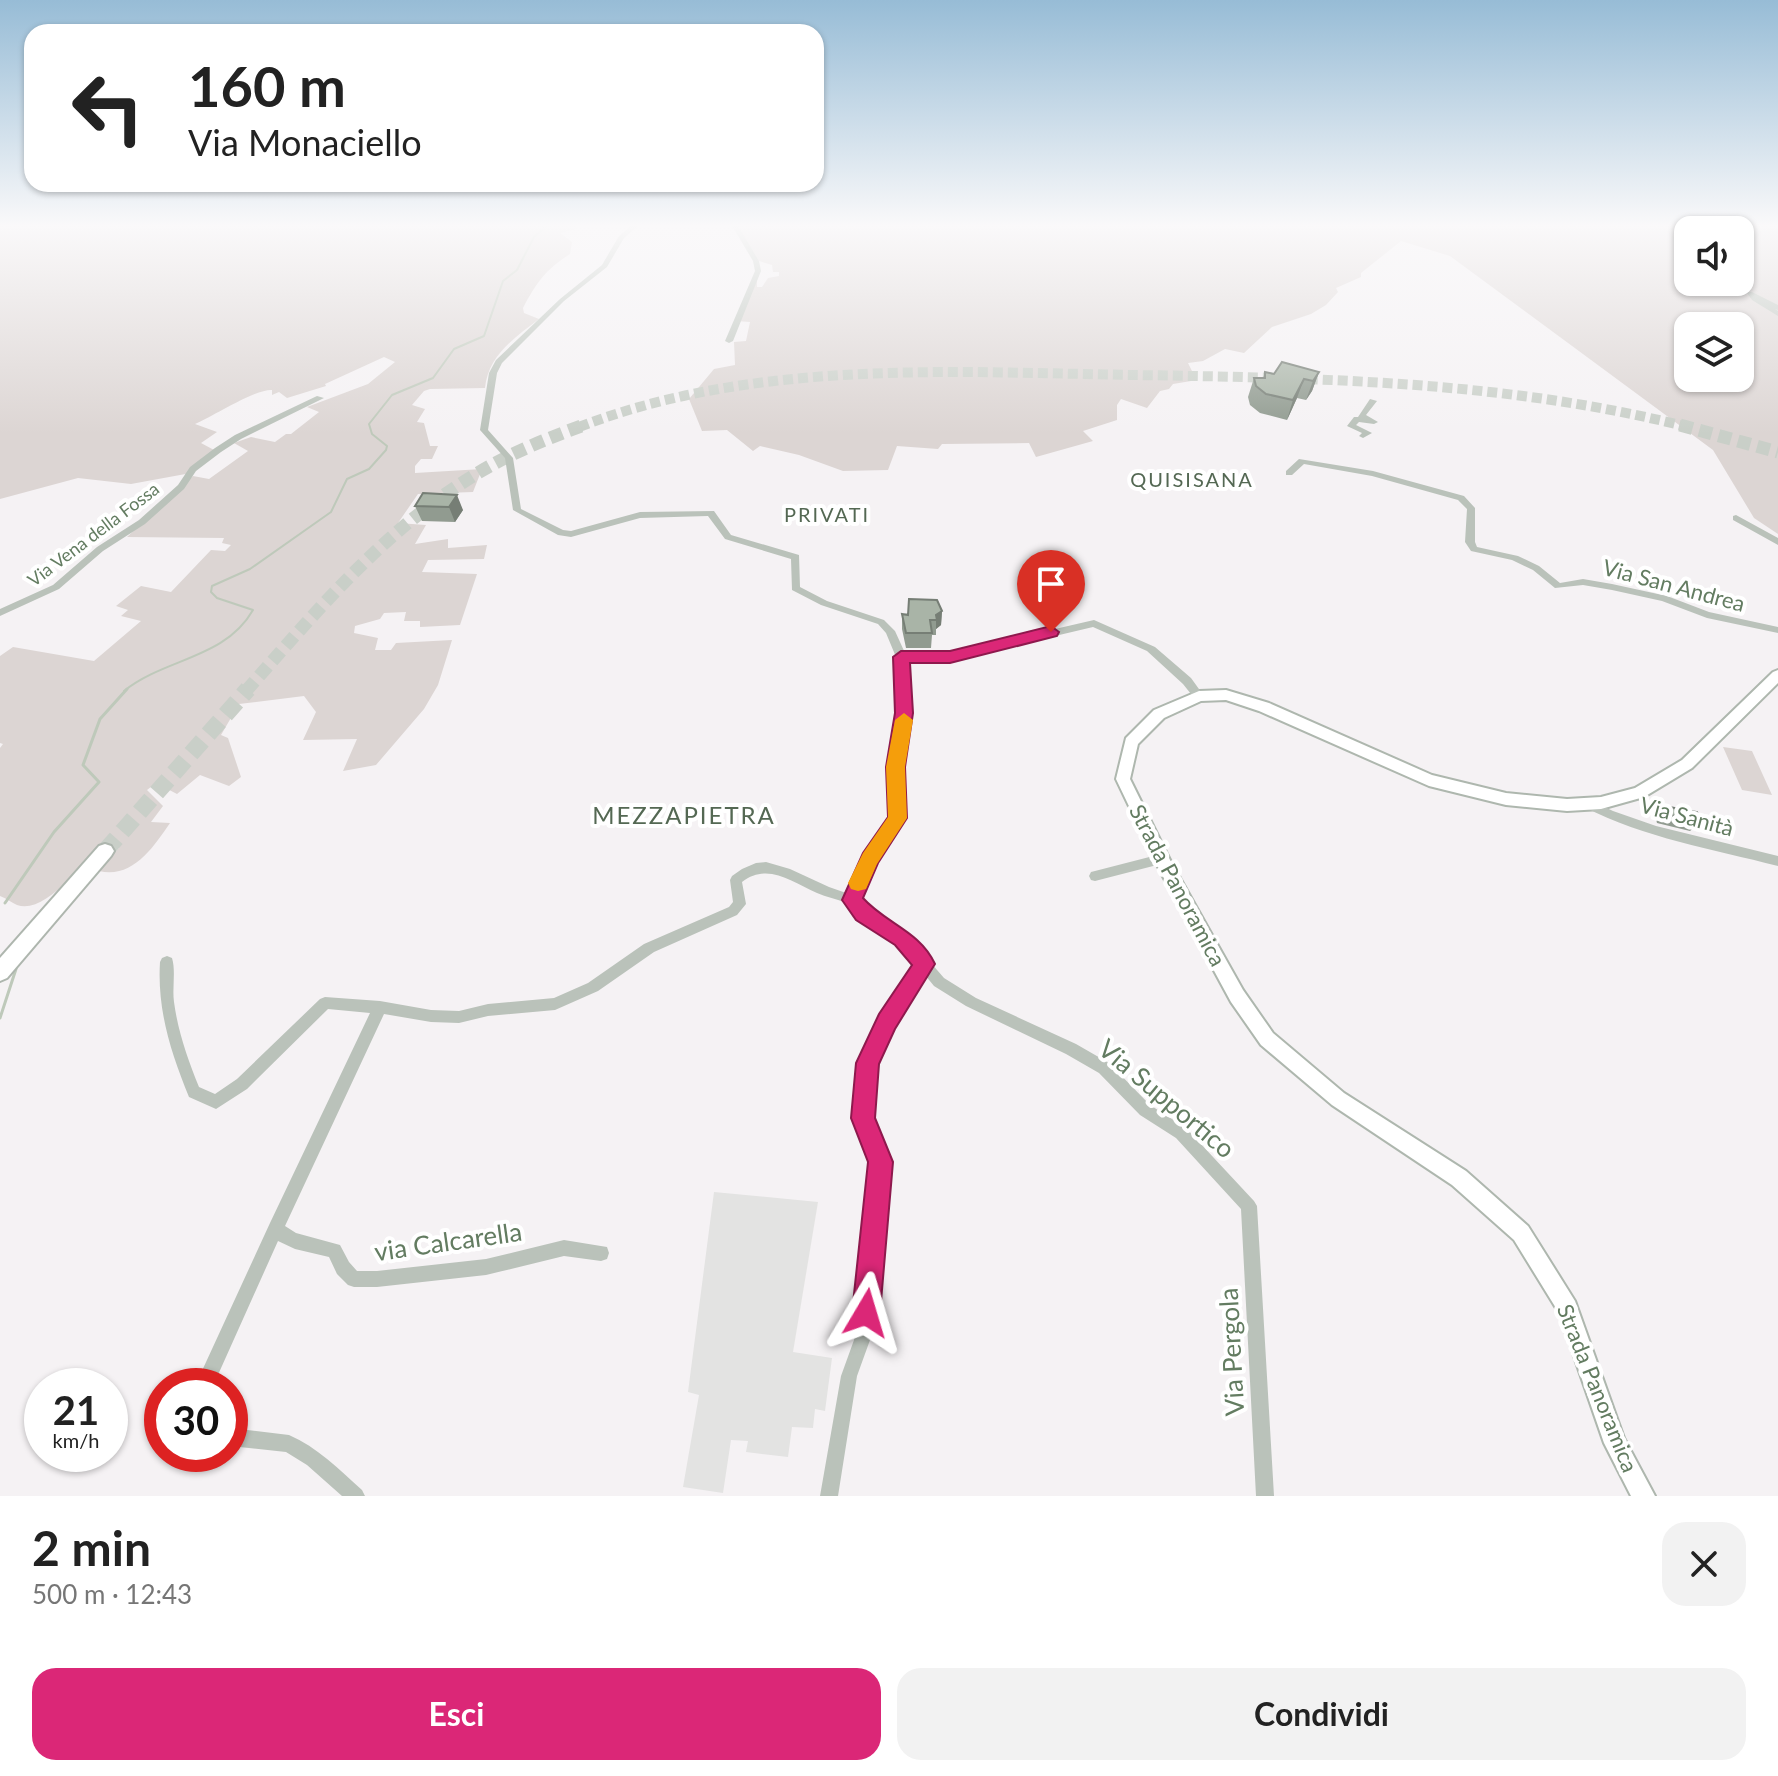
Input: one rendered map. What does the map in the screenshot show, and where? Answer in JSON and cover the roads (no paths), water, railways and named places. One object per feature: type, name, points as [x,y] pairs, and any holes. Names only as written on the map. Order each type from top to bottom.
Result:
[{"type":"highway","points":[[0,972],[105,851]]},
{"type":"highway","points":[[0,954],[26,926],[81,880]]},
{"type":"main road","name":"Strada Panoramica","points":[[1643,1496],[1615,1443],[1568,1308],[1521,1233],[1459,1178],[1338,1099],[1267,1039],[1237,996],[1161,859],[1123,779],[1131,742],[1159,714],[1199,696],[1226,695],[1264,707],[1429,780],[1506,799],[1588,804],[1639,793],[1687,764],[1778,675]]},
{"type":"street","points":[[569,294],[499,362],[493,373],[484,430],[509,458],[517,510],[561,533],[571,534],[640,515],[711,513],[728,537],[796,557],[795,588],[806,596],[881,622],[890,631],[901,657],[904,722],[896,767],[898,818],[870,859],[852,900]]},
{"type":"street","points":[[729,341],[749,294]]},
{"type":"street","name":"Via Vena della Fossa","points":[[0,613],[56,587],[100,549],[142,522],[181,487],[193,469],[218,450],[238,437],[320,398]]},
{"type":"street","points":[[1363,436],[1368,433],[1351,426],[1357,419],[1373,423],[1361,416],[1373,401]]},
{"type":"street","name":"Via San Andrea","points":[[1289,473],[1302,461],[1373,474],[1461,498],[1468,503],[1472,513],[1470,542],[1474,549],[1515,558],[1536,568],[1552,584],[1564,586],[1583,582],[1612,587],[1664,598],[1707,615],[1778,630]]},
{"type":"street","points":[[1736,518],[1778,542]]},
{"type":"street","points":[[901,657],[950,657],[1094,623],[1151,649],[1199,696]]},
{"type":"street","name":"Via Sanità","points":[[1588,804],[1621,819],[1778,861]]},
{"type":"street","points":[[1095,876],[1161,859]]},
{"type":"street","name":"Via Supportico","points":[[380,1007],[431,1016],[459,1017],[488,1010],[555,1004],[593,987],[649,948],[733,911],[740,904],[736,880],[745,871],[763,866],[776,867],[817,888],[852,900],[864,913],[902,938],[939,982],[971,1002],[1104,1068],[1145,1110],[1181,1133],[1249,1206]]},
{"type":"street","points":[[167,962],[166,999],[172,1036],[194,1092],[209,1101],[226,1098],[325,1003],[380,1007],[212,1368]]},
{"type":"street","points":[[829,1496],[849,1376],[862,1340],[870,1285],[880,1162],[863,1118],[868,1063],[887,1022],[924,964]]},
{"type":"street","name":"Via Pergola","points":[[1249,1206],[1265,1496]]},
{"type":"street","name":"via Calcarella","points":[[275,1228],[282,1237],[334,1251],[343,1268],[354,1279],[486,1267],[564,1248],[601,1253]]},
{"type":"street","points":[[248,1439],[289,1444],[313,1459],[356,1496]]},
{"type":"waterway","points":[[124,691],[158,671],[211,648],[241,626],[253,610],[217,598],[211,592],[212,586],[250,569],[331,512],[347,479],[369,469],[386,450],[387,446],[372,434],[369,424],[392,395],[433,378],[454,349],[484,336],[499,294]]},
{"type":"waterway","points":[[5,903],[54,832],[99,782],[83,765],[100,719],[127,689]]},
{"type":"waterway","points":[[0,1018],[16,969]]},
{"type":"tunnel","points":[[579,427],[646,405],[714,390],[854,374],[925,372],[1274,378],[1413,385],[1551,400],[1684,426]]},
{"type":"tunnel","points":[[579,427],[584,425]]},
{"type":"tunnel","points":[[1680,425],[1684,426]]},
{"type":"tunnel","points":[[1684,426],[1778,452]]},
{"type":"tunnel","points":[[246,691],[352,575],[409,522],[486,468],[579,427]]},
{"type":"tunnel","points":[[105,851],[248,689]]},
{"type":"district","name":"QUISISANA","points":[[1192,479]]},
{"type":"district","name":"PRIVATI","points":[[827,514]]},
{"type":"district","name":"MEZZAPIETRA","points":[[684,814]]}]
